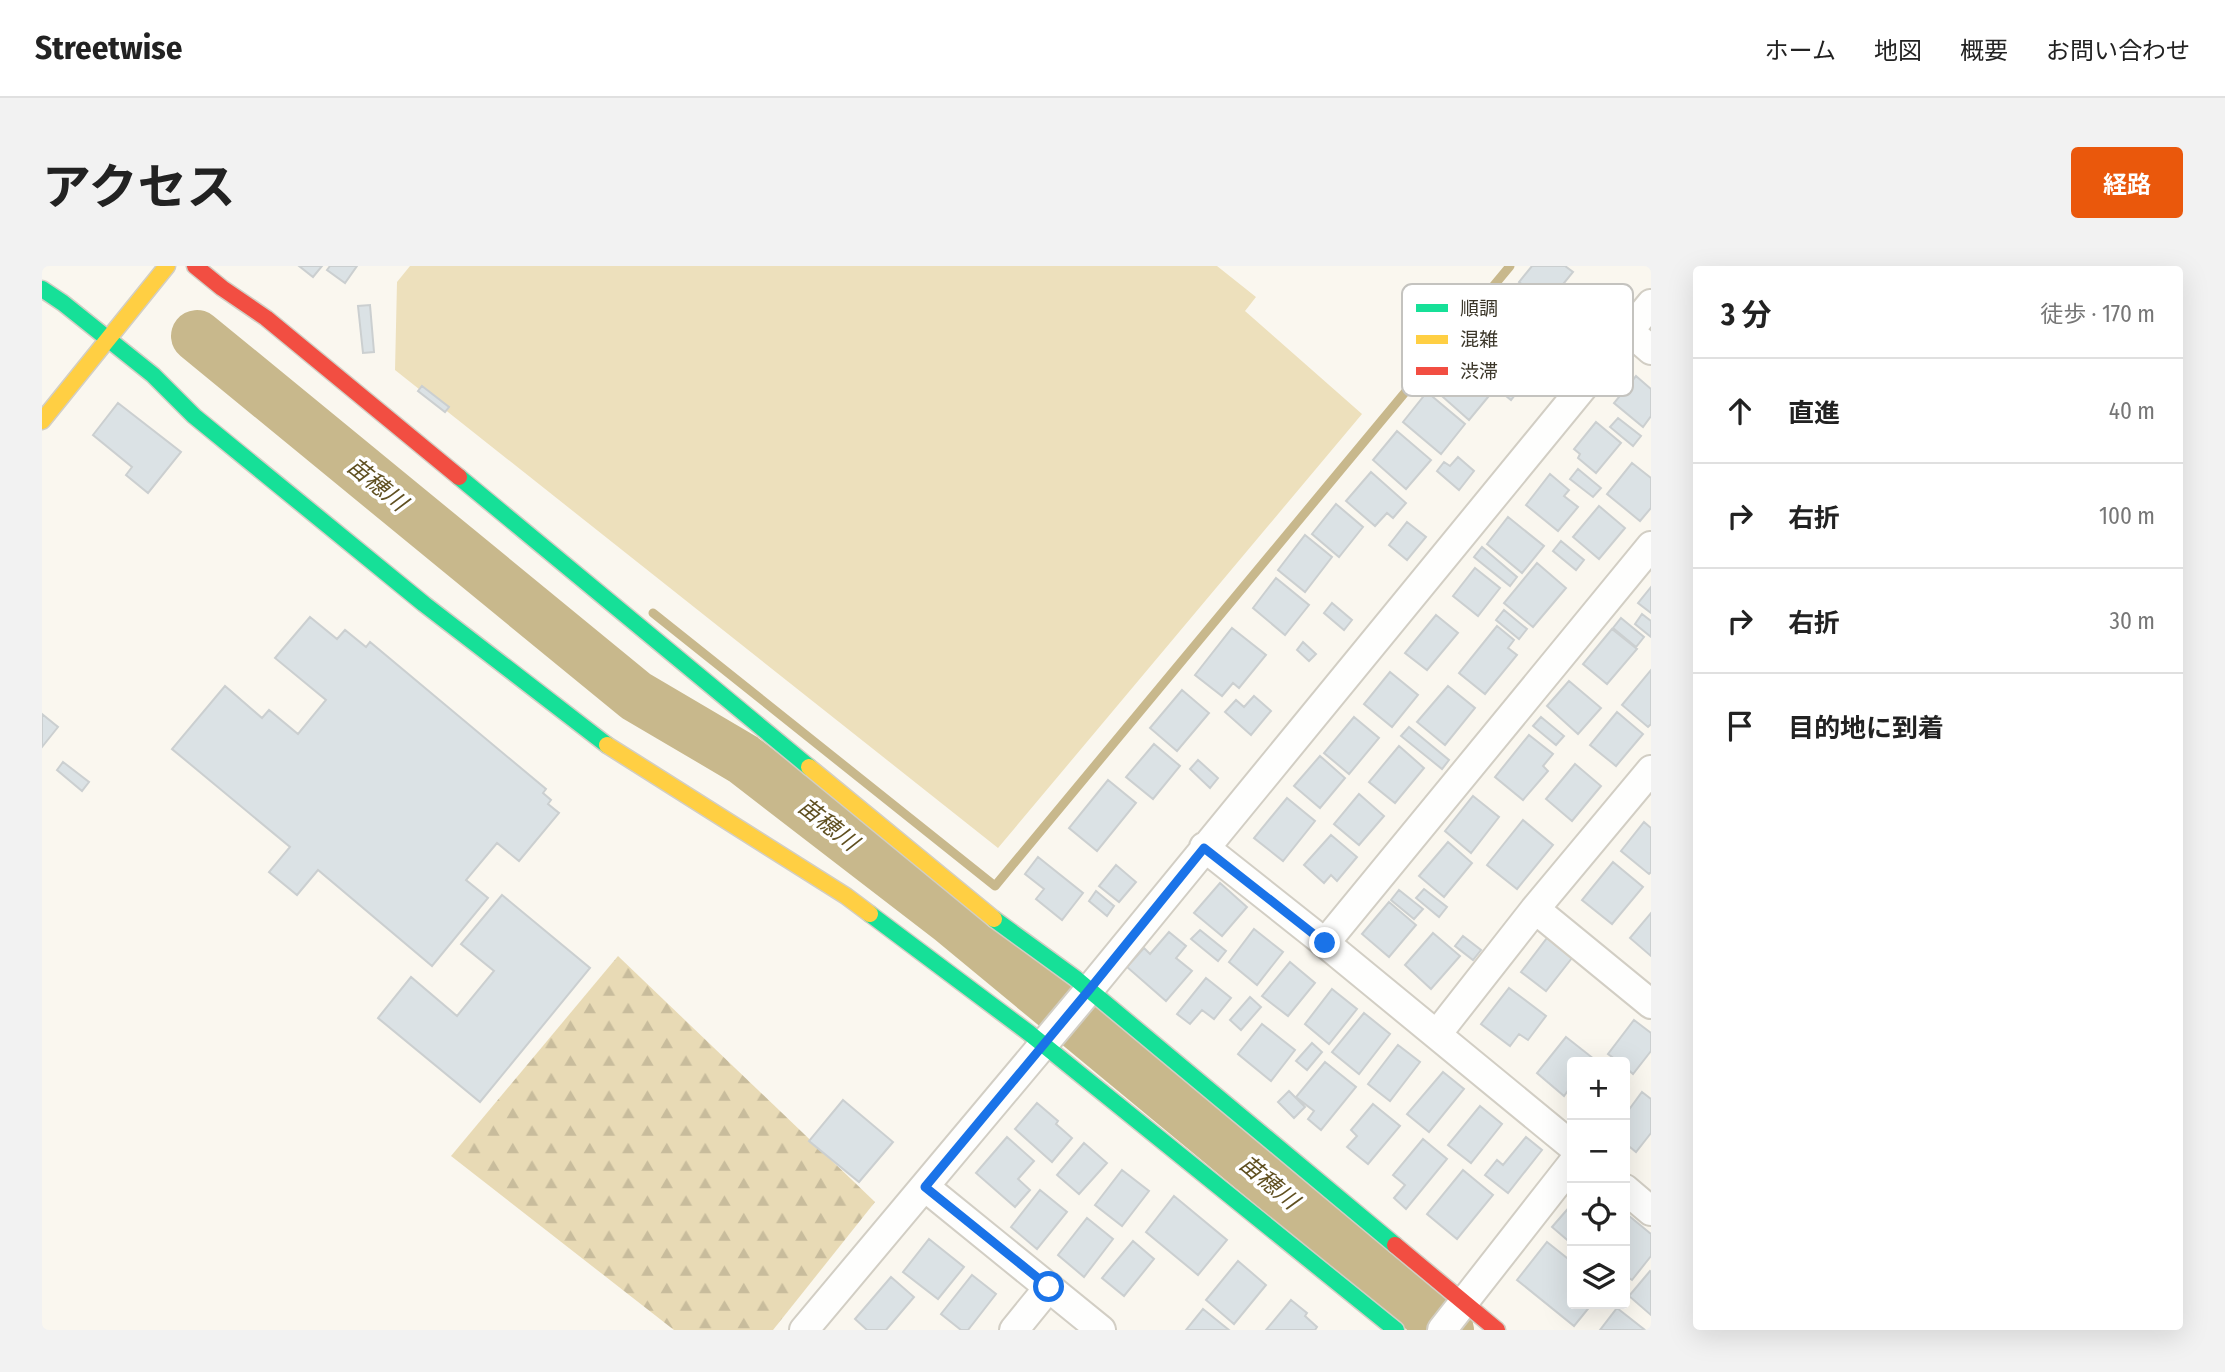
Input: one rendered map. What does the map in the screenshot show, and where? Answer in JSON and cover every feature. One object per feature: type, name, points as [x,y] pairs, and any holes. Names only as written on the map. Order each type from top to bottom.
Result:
[{"type":"street","points":[[42,421],[167,266]]},
{"type":"street","points":[[195,266],[266,318],[986,914],[1453,1316],[1497,1330]]},
{"type":"street","points":[[42,289],[64,303],[153,375],[194,416],[424,604],[599,740],[846,895],[1047,1040],[1396,1330]]},
{"type":"street","points":[[1633,326],[1651,304]]},
{"type":"street","points":[[1633,334],[1651,350]]},
{"type":"street","points":[[804,1330],[1082,998],[1576,396]]},
{"type":"street","points":[[1325,943],[1651,546]]},
{"type":"street","points":[[1437,1034],[1535,909],[1649,777]]},
{"type":"street","points":[[1204,848],[1325,943],[1567,1142]]},
{"type":"street","points":[[1535,909],[1651,1003]]},
{"type":"street","points":[[1453,1316],[1567,1170]]},
{"type":"street","points":[[925,1187],[1101,1330]]},
{"type":"street","points":[[1630,1193],[1651,1211]]},
{"type":"street","points":[[1014,1330],[1049,1287]]},
{"type":"green space","points":[[618,956],[875,1202],[773,1330],[674,1330],[451,1156]]},
{"type":"shaded area","points":[[410,266],[1217,266],[1256,297],[1245,311],[1362,414],[998,848],[395,370],[397,282]]},
{"type":"building","points":[[299,266],[322,266],[313,277]]},
{"type":"building","points":[[330,266],[357,266],[345,283],[327,270]]},
{"type":"building","points":[[1532,266],[1565,266],[1573,272],[1563,284],[1519,282]]},
{"type":"building","points":[[370,305],[374,352],[363,353],[358,306]]},
{"type":"building","points":[[1636,376],[1651,389],[1651,416],[1643,427],[1614,403],[1620,396],[1633,396],[1633,380]]},
{"type":"building","points":[[422,386],[449,407],[445,412],[418,391]]},
{"type":"building","points":[[1424,396],[1432,396],[1465,424],[1441,454],[1403,422]]},
{"type":"building","points":[[1442,396],[1489,396],[1469,420]]},
{"type":"building","points":[[118,403],[181,452],[148,493],[126,475],[132,467],[93,435]]},
{"type":"building","points":[[1618,418],[1641,436],[1633,446],[1610,427]]},
{"type":"building","points":[[1596,422],[1621,443],[1596,473],[1578,458],[1580,454],[1574,449]]},
{"type":"building","points":[[1397,431],[1431,460],[1406,489],[1373,460]]},
{"type":"building","points":[[1458,457],[1474,471],[1459,490],[1437,471],[1444,462],[1450,466]]},
{"type":"building","points":[[1632,463],[1651,478],[1651,508],[1640,521],[1607,494]]},
{"type":"building","points":[[1578,469],[1601,488],[1593,497],[1570,479]]},
{"type":"building","points":[[1371,472],[1406,503],[1393,518],[1387,513],[1375,526],[1346,501]]},
{"type":"building","points":[[1550,474],[1569,490],[1564,496],[1578,507],[1558,531],[1526,505]]},
{"type":"building","points":[[1336,504],[1363,527],[1339,557],[1312,534]]},
{"type":"building","points":[[1599,506],[1625,528],[1599,559],[1573,537]]},
{"type":"building","points":[[1508,517],[1544,546],[1522,573],[1487,544]]},
{"type":"building","points":[[1407,522],[1426,537],[1407,560],[1389,545]]},
{"type":"building","points":[[1305,535],[1332,557],[1305,592],[1278,570]]},
{"type":"building","points":[[1561,541],[1584,560],[1576,570],[1553,551]]},
{"type":"building","points":[[1482,547],[1517,577],[1510,586],[1474,557]]},
{"type":"building","points":[[1537,563],[1566,588],[1533,627],[1504,603]]},
{"type":"building","points":[[1475,568],[1500,588],[1478,616],[1453,596]]},
{"type":"building","points":[[1276,578],[1309,605],[1285,635],[1253,608]]},
{"type":"building","points":[[1651,587],[1651,613],[1638,603]]},
{"type":"building","points":[[1332,603],[1352,620],[1344,630],[1324,613]]},
{"type":"building","points":[[1504,610],[1527,629],[1519,639],[1496,620]]},
{"type":"building","points":[[1642,614],[1651,621],[1651,637],[1635,624]]},
{"type":"building","points":[[1436,615],[1458,633],[1427,670],[1405,653]]},
{"type":"building","points":[[310,617],[337,639],[345,630],[366,647],[370,642],[546,789],[543,793],[551,800],[548,804],[559,813],[519,861],[497,843],[466,880],[488,898],[432,966],[318,870],[297,895],[269,872],[290,847],[172,749],[225,686],[262,718],[269,710],[298,734],[326,700],[275,658]]},
{"type":"building","points":[[1621,618],[1644,637],[1636,647],[1613,628]]},
{"type":"building","points":[[1497,626],[1514,640],[1508,648],[1517,655],[1485,694],[1459,673]]},
{"type":"building","points":[[1232,628],[1266,655],[1239,688],[1233,683],[1222,696],[1195,675]]},
{"type":"building","points":[[1612,629],[1637,649],[1607,684],[1583,664]]},
{"type":"building","points":[[1303,642],[1316,654],[1309,661],[1297,650]]},
{"type":"building","points":[[1651,670],[1651,724],[1648,727],[1622,705]]},
{"type":"building","points":[[1390,672],[1418,695],[1392,727],[1364,704]]},
{"type":"building","points":[[1569,681],[1601,708],[1578,734],[1547,706]]},
{"type":"building","points":[[1448,686],[1475,708],[1445,745],[1417,722]]},
{"type":"building","points":[[1182,690],[1209,713],[1177,751],[1150,728]]},
{"type":"building","points":[[1254,696],[1271,711],[1251,735],[1225,712],[1236,700],[1244,707]]},
{"type":"building","points":[[1617,712],[1643,734],[1616,766],[1590,745]]},
{"type":"building","points":[[42,714],[58,727],[42,747]]},
{"type":"building","points":[[1354,717],[1379,738],[1349,774],[1324,753]]},
{"type":"building","points":[[1541,717],[1564,736],[1556,745],[1533,726]]},
{"type":"building","points":[[1409,727],[1449,760],[1442,769],[1401,736]]},
{"type":"building","points":[[1529,735],[1553,754],[1543,766],[1548,771],[1523,800],[1495,777]]},
{"type":"building","points":[[1154,744],[1180,766],[1153,799],[1126,777]]},
{"type":"building","points":[[1399,746],[1424,768],[1395,803],[1369,782]]},
{"type":"building","points":[[1320,756],[1345,778],[1320,808],[1294,786]]},
{"type":"building","points":[[1198,760],[1218,778],[1210,788],[1190,769]]},
{"type":"building","points":[[63,762],[89,782],[82,791],[57,770]]},
{"type":"building","points":[[1575,764],[1601,786],[1572,821],[1546,799]]},
{"type":"building","points":[[1108,780],[1136,803],[1097,851],[1069,828]]},
{"type":"building","points":[[1359,794],[1384,816],[1359,845],[1334,824]]},
{"type":"building","points":[[1473,796],[1499,817],[1471,853],[1445,831]]},
{"type":"building","points":[[1287,798],[1315,821],[1283,861],[1254,838]]},
{"type":"building","points":[[1523,820],[1553,845],[1517,889],[1487,865]]},
{"type":"building","points":[[1644,822],[1651,828],[1649,874],[1621,851]]},
{"type":"building","points":[[1331,835],[1357,857],[1337,881],[1331,875],[1324,883],[1304,865]]},
{"type":"building","points":[[1448,842],[1472,863],[1444,897],[1419,876]]},
{"type":"building","points":[[1038,857],[1083,893],[1062,920],[1036,899],[1044,889],[1025,874]]},
{"type":"building","points":[[1613,862],[1643,887],[1612,924],[1582,900]]},
{"type":"building","points":[[1116,865],[1136,882],[1119,902],[1099,886]]},
{"type":"building","points":[[1220,883],[1247,907],[1222,936],[1194,913]]},
{"type":"building","points":[[1424,889],[1447,907],[1439,917],[1416,898]]},
{"type":"building","points":[[1399,890],[1423,909],[1414,919],[1391,900]]},
{"type":"building","points":[[1096,891],[1114,906],[1107,916],[1089,901]]},
{"type":"building","points":[[502,895],[590,968],[480,1102],[378,1018],[411,977],[457,1016],[494,971],[461,944]]},
{"type":"building","points":[[1389,902],[1416,925],[1389,957],[1362,934]]},
{"type":"building","points":[[1651,913],[1651,956],[1630,938]]},
{"type":"building","points":[[1254,929],[1283,952],[1257,985],[1229,962]]},
{"type":"building","points":[[1200,930],[1226,951],[1218,961],[1191,939]]},
{"type":"building","points":[[1169,932],[1186,946],[1176,958],[1192,971],[1166,1001],[1127,967],[1144,948],[1150,954]]},
{"type":"building","points":[[1433,933],[1460,956],[1431,989],[1405,965]]},
{"type":"building","points":[[1463,936],[1481,950],[1473,960],[1455,946]]},
{"type":"building","points":[[1547,938],[1572,958],[1546,991],[1521,972]]},
{"type":"building","points":[[1290,962],[1315,983],[1288,1016],[1262,996]]},
{"type":"building","points":[[1206,978],[1231,998],[1214,1019],[1202,1010],[1190,1024],[1177,1014]]},
{"type":"building","points":[[1509,988],[1546,1016],[1528,1040],[1519,1034],[1510,1046],[1481,1024]]},
{"type":"building","points":[[1332,989],[1357,1009],[1329,1044],[1305,1024]]},
{"type":"building","points":[[1250,997],[1261,1007],[1241,1030],[1230,1020]]},
{"type":"building","points":[[1364,1013],[1390,1034],[1359,1074],[1332,1052]]},
{"type":"building","points":[[1634,1020],[1651,1033],[1651,1051],[1633,1074],[1630,1071],[1630,1057],[1612,1057],[1608,1054]]},
{"type":"building","points":[[1262,1024],[1295,1050],[1271,1081],[1238,1054]]},
{"type":"building","points":[[1566,1037],[1591,1057],[1567,1057],[1567,1092],[1564,1096],[1537,1073]]},
{"type":"building","points":[[1312,1043],[1322,1052],[1307,1070],[1296,1061]]},
{"type":"building","points":[[1398,1045],[1420,1062],[1390,1101],[1368,1084]]},
{"type":"building","points":[[1325,1062],[1356,1087],[1321,1130],[1308,1119],[1314,1111],[1296,1097]]},
{"type":"building","points":[[1443,1072],[1464,1089],[1429,1132],[1407,1114]]},
{"type":"building","points":[[1289,1091],[1305,1107],[1294,1118],[1278,1102]]},
{"type":"building","points":[[1642,1092],[1651,1099],[1651,1133],[1636,1152],[1630,1147],[1630,1108]]},
{"type":"building","points":[[843,1100],[893,1142],[859,1182],[809,1141]]},
{"type":"building","points":[[1037,1103],[1058,1121],[1056,1124],[1072,1138],[1052,1162],[1015,1129]]},
{"type":"building","points":[[1373,1104],[1400,1126],[1368,1164],[1347,1147],[1357,1136],[1351,1130]]},
{"type":"building","points":[[1480,1106],[1502,1124],[1471,1163],[1448,1145]]},
{"type":"building","points":[[1007,1137],[1034,1161],[1018,1179],[1030,1190],[1015,1207],[976,1173]]},
{"type":"building","points":[[1526,1137],[1542,1150],[1508,1193],[1485,1175],[1497,1160],[1503,1165]]},
{"type":"building","points":[[1423,1139],[1447,1159],[1406,1209],[1394,1198],[1405,1185],[1393,1175]]},
{"type":"building","points":[[1084,1143],[1107,1163],[1079,1194],[1057,1175]]},
{"type":"building","points":[[1122,1170],[1149,1191],[1122,1226],[1095,1205]]},
{"type":"building","points":[[1463,1170],[1493,1195],[1457,1239],[1427,1214]]},
{"type":"building","points":[[1040,1190],[1067,1212],[1037,1249],[1011,1227]]},
{"type":"building","points":[[1174,1196],[1227,1240],[1198,1275],[1146,1232]]},
{"type":"building","points":[[1567,1210],[1567,1240],[1552,1227]]},
{"type":"building","points":[[1630,1217],[1651,1234],[1651,1256],[1632,1280]]},
{"type":"building","points":[[1087,1218],[1113,1239],[1084,1277],[1058,1255]]},
{"type":"building","points":[[929,1239],[964,1267],[938,1299],[903,1272]]},
{"type":"building","points":[[1133,1241],[1154,1259],[1124,1296],[1102,1278]]},
{"type":"building","points":[[1547,1242],[1567,1258],[1567,1309],[1588,1309],[1574,1326],[1517,1280]]},
{"type":"building","points":[[1238,1261],[1266,1285],[1234,1324],[1206,1300]]},
{"type":"building","points":[[1650,1271],[1651,1315],[1630,1295]]},
{"type":"building","points":[[972,1275],[996,1294],[968,1330],[961,1330],[941,1314]]},
{"type":"building","points":[[891,1277],[914,1297],[886,1330],[867,1330],[855,1319]]},
{"type":"building","points":[[1291,1300],[1307,1313],[1305,1316],[1317,1327],[1315,1330],[1266,1330]]},
{"type":"building","points":[[1203,1309],[1229,1330],[1186,1330]]},
{"type":"building","points":[[1618,1309],[1645,1330],[1600,1330]]},
{"type":"waterway","points":[[1495,284],[1510,266]]},
{"type":"waterway","name":"苗穂川","points":[[197,336],[636,696],[743,759],[952,920],[1448,1330]]},
{"type":"waterway","points":[[653,613],[995,886],[1402,396]]},
{"type":"traffic: fast","points":[[42,289],[153,375],[194,416],[424,604],[607,745]]},
{"type":"traffic: fast","points":[[459,477],[809,767]]},
{"type":"traffic: fast","points":[[870,914],[1029,1033],[1396,1330]]},
{"type":"traffic: fast","points":[[994,919],[1075,978],[1395,1245]]},
{"type":"traffic: slow","points":[[42,421],[167,266]]},
{"type":"traffic: slow","points":[[607,745],[846,896],[870,914]]},
{"type":"traffic: slow","points":[[809,767],[994,919]]},
{"type":"traffic: jam","points":[[195,266],[266,318],[459,477]]},
{"type":"traffic: jam","points":[[1395,1245],[1497,1330]]},
{"type":"route","points":[[1049,1287],[925,1187],[1204,848],[1325,943]]}]
